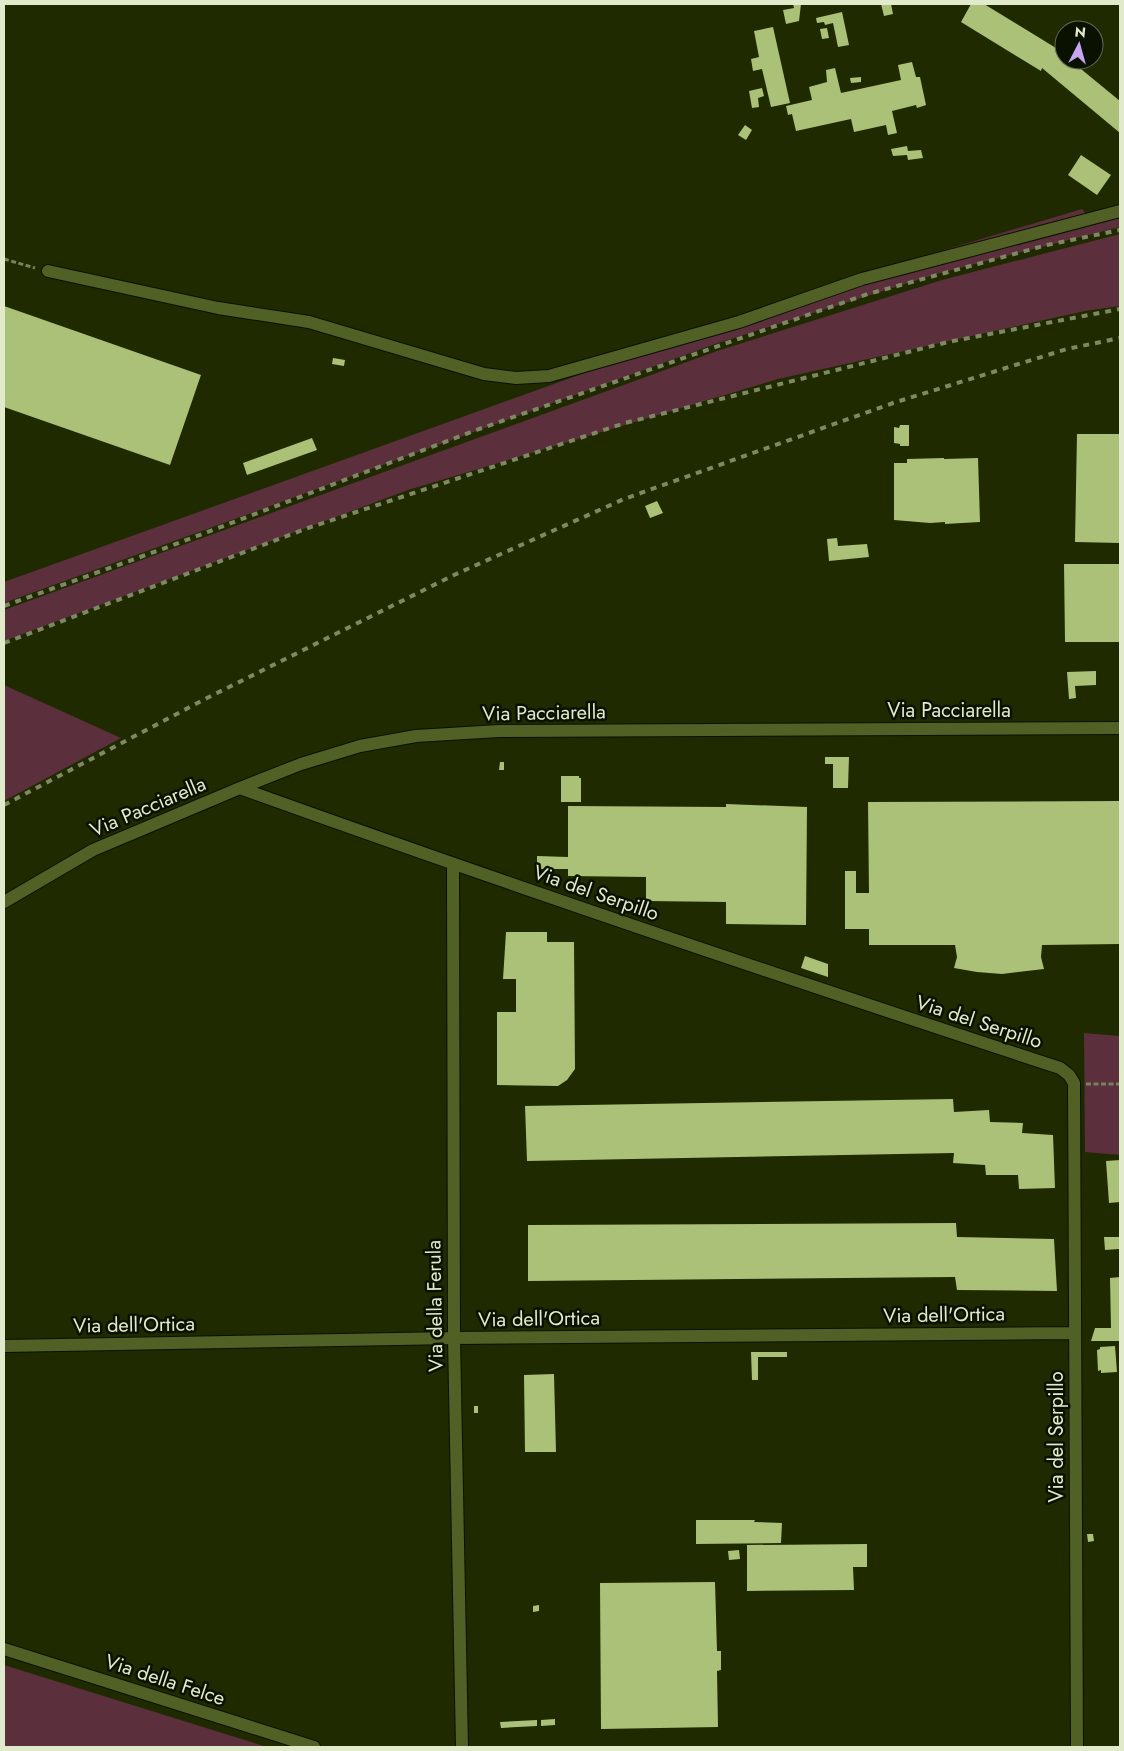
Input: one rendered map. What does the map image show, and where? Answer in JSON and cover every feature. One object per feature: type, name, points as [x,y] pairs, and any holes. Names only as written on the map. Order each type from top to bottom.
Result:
[{"type":"street","points":[[48,271],[218,308],[309,322],[484,374],[516,378],[540,377],[739,322],[862,279],[1120,211]]},
{"type":"street","name":"Via Pacciarella","points":[[4,902],[93,850],[240,788],[301,764],[360,746],[416,736],[509,731],[1120,728]]},
{"type":"street","name":"Via del Serpillo","points":[[240,788],[453,864],[770,973],[1060,1068],[1069,1075],[1074,1084],[1077,1747]]},
{"type":"street","name":"Via della Ferula","points":[[453,864],[454,1338],[462,1747]]},
{"type":"street","name":"Via dell'Ortica","points":[[4,1346],[454,1338],[1074,1333]]},
{"type":"street","name":"Via della Felce","points":[[4,1649],[314,1747]]},
{"type":"path","points":[[4,259],[48,271]]},
{"type":"path","points":[[1074,1084],[1120,1084]]},
{"type":"shaded area","points":[[1082,209],[1089,217],[1120,210],[1120,227],[940,273],[715,344],[4,603],[4,582],[840,281]]},
{"type":"shaded area","points":[[1120,234],[1120,306],[1085,311],[778,379],[408,490],[4,641],[4,610],[717,351],[942,280]]},
{"type":"shaded area","points":[[4,685],[121,738],[4,801]]},
{"type":"shaded area","points":[[1084,1033],[1120,1036],[1120,1155],[1085,1152]]},
{"type":"shaded area","points":[[4,1665],[267,1747],[4,1747]]},
{"type":"building","points":[[793,4],[801,4],[799,21],[786,24],[783,10],[794,8]]},
{"type":"building","points":[[881,4],[891,4],[893,14],[884,16]]},
{"type":"building","points":[[971,4],[984,4],[1054,47],[1054,70],[1082,70],[1120,101],[1120,133],[1042,68],[1041,71],[961,22]]},
{"type":"building","points":[[842,12],[849,45],[838,47],[833,23],[825,25],[824,22],[817,23],[816,18]]},
{"type":"building","points":[[773,27],[790,103],[771,107],[762,69],[753,71],[751,59],[759,57],[754,31]]},
{"type":"building","points":[[827,28],[829,38],[822,39],[820,29]]},
{"type":"building","points":[[912,62],[916,77],[920,77],[926,105],[917,108],[916,105],[892,111],[897,133],[888,135],[886,125],[854,132],[851,119],[796,131],[792,114],[788,115],[786,106],[812,100],[809,87],[827,82],[826,70],[835,68],[841,93],[901,80],[898,65]]},
{"type":"building","points":[[861,77],[861,82],[851,83],[850,78]]},
{"type":"building","points":[[762,88],[764,96],[758,98],[759,107],[752,108],[749,91]]},
{"type":"building","points":[[745,125],[752,130],[746,140],[738,135]]},
{"type":"building","points":[[907,146],[908,151],[921,150],[923,158],[908,160],[907,155],[893,156],[891,149]]},
{"type":"building","points":[[1081,155],[1111,175],[1097,195],[1068,175]]},
{"type":"building","points":[[4,306],[201,375],[170,465],[4,407]]},
{"type":"building","points":[[333,358],[345,360],[344,366],[332,364]]},
{"type":"building","points":[[900,425],[909,425],[909,446],[900,446],[900,444],[894,443],[894,427],[899,428]]},
{"type":"building","points":[[1077,434],[1120,434],[1120,543],[1075,542]]},
{"type":"building","points":[[312,438],[317,450],[247,475],[243,463]]},
{"type":"building","points":[[978,458],[980,522],[945,524],[945,522],[930,523],[894,520],[894,463],[907,463],[907,459]]},
{"type":"building","points":[[657,501],[663,513],[650,518],[645,506]]},
{"type":"building","points":[[837,538],[838,546],[867,544],[869,557],[829,561],[827,539]]},
{"type":"building","points":[[1064,564],[1120,564],[1120,642],[1065,642]]},
{"type":"building","points":[[1096,671],[1096,685],[1075,686],[1076,698],[1069,699],[1067,672]]},
{"type":"building","points":[[825,757],[849,757],[848,788],[833,788],[833,764],[825,764]]},
{"type":"building","points":[[500,762],[504,762],[504,770],[499,770]]},
{"type":"building","points":[[561,776],[579,776],[581,778],[581,802],[561,802]]},
{"type":"building","points":[[1120,801],[1120,944],[1042,945],[1041,957],[1044,969],[1002,974],[954,968],[957,957],[955,945],[869,945],[869,929],[845,929],[845,871],[856,871],[856,893],[869,893],[868,802]]},
{"type":"building","points":[[726,804],[807,807],[806,925],[726,924],[726,902],[646,901],[646,877],[568,876],[568,869],[537,869],[537,856],[568,857],[568,806],[726,807]]},
{"type":"building","points":[[506,932],[547,932],[547,942],[574,942],[575,1069],[567,1080],[558,1086],[497,1085],[497,1012],[516,1012],[516,979],[503,979]]},
{"type":"building","points":[[805,956],[828,964],[828,977],[801,968]]},
{"type":"building","points":[[953,1099],[954,1112],[989,1110],[990,1122],[1023,1123],[1022,1133],[1053,1135],[1055,1188],[1019,1189],[1018,1175],[986,1175],[985,1165],[953,1163],[954,1153],[527,1161],[525,1106]]},
{"type":"building","points":[[1120,1160],[1120,1202],[1109,1203],[1106,1161]]},
{"type":"building","points":[[956,1223],[957,1237],[1054,1239],[1057,1291],[957,1290],[955,1277],[528,1281],[528,1225]]},
{"type":"building","points":[[1104,1237],[1119,1237],[1119,1249],[1105,1250]]},
{"type":"building","points":[[1120,1277],[1120,1341],[1091,1341],[1095,1328],[1111,1328],[1110,1278]]},
{"type":"building","points":[[1115,1346],[1117,1372],[1101,1373],[1101,1370],[1098,1371],[1097,1350],[1100,1347]]},
{"type":"building","points":[[751,1352],[787,1352],[787,1357],[758,1357],[758,1380],[752,1380]]},
{"type":"building","points":[[554,1374],[556,1452],[525,1452],[524,1375]]},
{"type":"building","points":[[474,1406],[478,1406],[478,1413],[474,1413]]},
{"type":"building","points":[[696,1520],[755,1520],[754,1522],[782,1523],[781,1543],[696,1544]]},
{"type":"building","points":[[1087,1534],[1093,1534],[1094,1541],[1088,1542]]},
{"type":"building","points":[[867,1544],[867,1567],[853,1567],[854,1590],[747,1591],[747,1545]]},
{"type":"building","points":[[739,1550],[740,1559],[729,1560],[728,1551]]},
{"type":"building","points":[[715,1582],[717,1651],[721,1651],[721,1670],[717,1671],[718,1727],[601,1729],[600,1583]]},
{"type":"building","points":[[539,1605],[539,1611],[533,1612],[533,1606]]},
{"type":"building","points":[[555,1719],[555,1725],[541,1726],[541,1720]]},
{"type":"building","points":[[537,1720],[537,1726],[501,1728],[500,1722]]},
{"type":"railway","points":[[4,606],[168,547],[479,429],[868,294],[1047,245],[1120,230]]},
{"type":"railway","points":[[4,643],[308,528],[625,423],[948,342],[1120,309]]},
{"type":"railway","points":[[4,805],[207,698],[454,575],[624,499],[893,403],[1067,349],[1120,338]]}]
